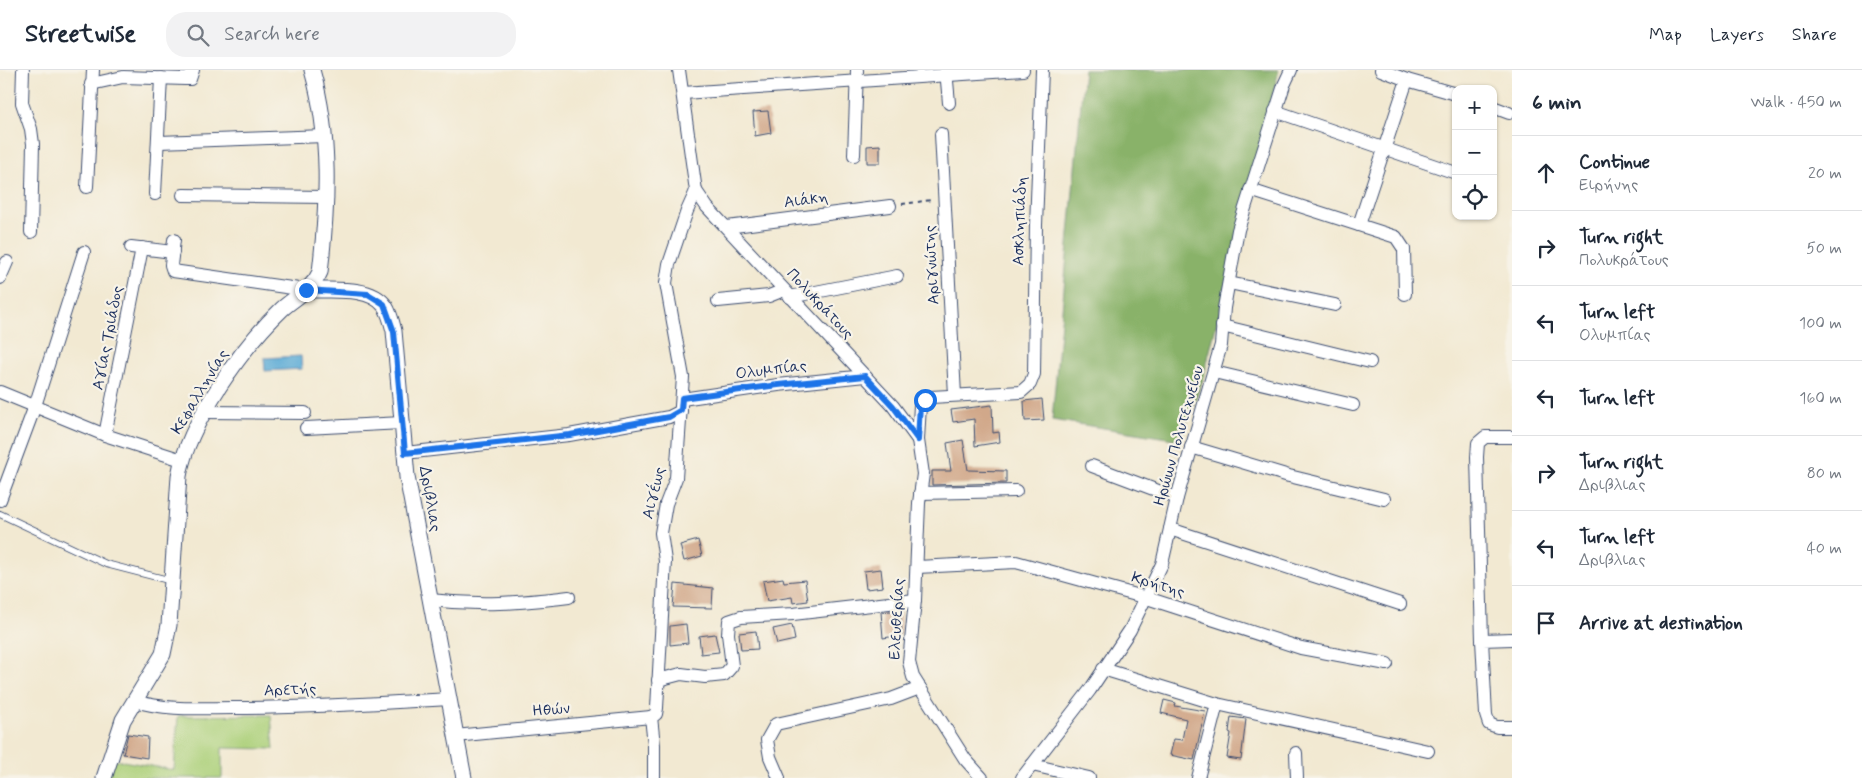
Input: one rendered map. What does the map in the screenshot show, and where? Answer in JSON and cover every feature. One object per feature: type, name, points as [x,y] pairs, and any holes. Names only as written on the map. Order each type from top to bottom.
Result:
[{"type":"street","points":[[23,70],[22,103],[31,129],[33,144],[31,232]]},
{"type":"street","points":[[87,187],[93,70]]},
{"type":"street","points":[[91,84],[123,77],[190,78],[193,70]]},
{"type":"street","name":"Κεφαλληνίας","points":[[104,778],[120,727],[163,654],[169,625],[182,460],[188,442],[238,359],[282,309],[306,290],[320,272],[326,197],[324,136],[318,93],[312,70]]},
{"type":"street","points":[[679,70],[692,175],[696,191]]},
{"type":"street","points":[[683,93],[857,76],[1023,70]]},
{"type":"street","name":"Ασκληπιάδη","points":[[955,395],[1021,392],[1030,384],[1034,374],[1036,225],[1042,70]]},
{"type":"street","name":"Ηρώων Πολυτεχνείου","points":[[1022,778],[1090,690],[1130,630],[1162,564],[1177,498],[1214,372],[1238,230],[1276,110],[1291,70]]},
{"type":"street","points":[[1381,70],[1407,80],[1452,93]]},
{"type":"street","points":[[947,73],[950,104]]},
{"type":"street","points":[[854,155],[857,76]]},
{"type":"street","points":[[155,194],[161,78]]},
{"type":"street","points":[[1359,226],[1407,80]]},
{"type":"street","points":[[1497,108],[1509,113]]},
{"type":"street","points":[[1276,110],[1452,172]]},
{"type":"street","name":"Αριγνώτης","points":[[941,134],[955,395]]},
{"type":"street","points":[[159,142],[324,136]]},
{"type":"street","points":[[1250,190],[1396,237],[1402,242],[1404,249],[1405,294]]},
{"type":"street","name":"Πολυκράτους","points":[[696,191],[707,207],[727,226],[893,406],[918,440]]},
{"type":"street","name":"Αιγέως","points":[[651,717],[656,714],[657,708],[665,561],[661,533],[666,504],[676,478],[682,404],[683,370],[666,283],[669,264],[696,191]]},
{"type":"street","points":[[183,196],[326,197]]},
{"type":"street","name":"Αιάκη","points":[[727,226],[890,206]]},
{"type":"street","name":"Αγίας Τριάδος","points":[[105,435],[137,248],[174,246],[171,265],[173,271],[306,290]]},
{"type":"street","points":[[0,500],[35,406],[84,252]]},
{"type":"street","points":[[0,278],[7,262]]},
{"type":"street","points":[[718,301],[769,296],[897,276]]},
{"type":"street","points":[[1229,282],[1335,305]]},
{"type":"street","name":"Δριβλιας","points":[[306,290],[368,294],[384,304],[394,332],[407,476],[454,736],[464,778]]},
{"type":"street","points":[[1222,326],[1370,362]]},
{"type":"street","points":[[1214,372],[1353,404]]},
{"type":"street","name":"Ολυμπίας","points":[[405,453],[570,435],[669,417],[682,404],[778,385],[865,376]]},
{"type":"street","points":[[0,392],[105,435],[182,460]]},
{"type":"street","name":"Ελευθερίας","points":[[955,395],[931,397],[920,405],[918,440],[922,458],[910,662],[913,677],[964,759],[982,778]]},
{"type":"street","points":[[205,412],[306,413]]},
{"type":"street","points":[[306,428],[402,423]]},
{"type":"street","points":[[1512,437],[1485,437],[1478,443],[1477,456],[1486,715],[1489,724],[1497,728],[1512,727]]},
{"type":"street","points":[[1191,447],[1289,476],[1384,499]]},
{"type":"street","points":[[1092,466],[1177,498]]},
{"type":"street","points":[[920,493],[1016,491]]},
{"type":"street","points":[[1170,530],[1400,604]]},
{"type":"street","name":"Κρήτης","points":[[917,566],[1016,562],[1147,598],[1301,648],[1387,664]]},
{"type":"street","points":[[430,600],[468,604],[506,604],[569,597]]},
{"type":"street","points":[[658,680],[681,674],[705,677],[724,675],[732,666],[728,634],[729,621],[741,617],[794,614],[915,600]]},
{"type":"street","points":[[1482,640],[1512,639]]},
{"type":"street","points":[[1103,669],[1217,704],[1428,751]]},
{"type":"street","points":[[779,778],[770,757],[767,740],[776,724],[891,699],[920,688]]},
{"type":"street","name":"Αρετής","points":[[136,701],[156,707],[278,708],[448,699]]},
{"type":"street","points":[[1198,778],[1217,704]]},
{"type":"street","points":[[651,717],[654,745],[654,778]]},
{"type":"street","name":"Ηθών","points":[[454,736],[651,717]]},
{"type":"street","points":[[1296,753],[1297,778]]},
{"type":"street","points":[[1032,765],[1089,778]]},
{"type":"lane","points":[[0,514],[106,564],[172,581]]},
{"type":"path","points":[[890,206],[944,198]]},
{"type":"green space","points":[[1084,70],[1279,70],[1203,379],[1180,440],[1052,420]]},
{"type":"green space","points":[[271,715],[274,749],[222,748],[222,778],[101,778],[111,759],[174,770],[178,716]]},
{"type":"water","points":[[301,356],[302,369],[265,371],[264,358]]},
{"type":"building","points":[[768,111],[771,133],[755,136],[753,112]]},
{"type":"building","points":[[880,145],[880,163],[867,163],[867,146]]},
{"type":"building","points":[[1042,399],[1044,420],[1025,421],[1024,401]]},
{"type":"building","points":[[992,405],[993,433],[999,432],[1000,442],[975,446],[974,419],[953,422],[951,410]]},
{"type":"building","points":[[963,440],[968,470],[1006,471],[1006,483],[932,485],[932,471],[951,471],[947,443]]},
{"type":"building","points":[[698,540],[702,556],[684,561],[680,545]]},
{"type":"building","points":[[881,569],[883,587],[866,589],[864,571]]},
{"type":"building","points":[[783,578],[784,582],[805,580],[808,601],[793,603],[792,597],[767,601],[763,581]]},
{"type":"building","points":[[675,584],[713,588],[712,608],[673,607]]},
{"type":"building","points":[[900,610],[902,635],[883,638],[881,612]]},
{"type":"building","points":[[686,624],[688,643],[670,645],[670,626]]},
{"type":"building","points":[[792,625],[795,640],[777,644],[773,629]]},
{"type":"building","points":[[756,631],[758,649],[741,650],[739,633]]},
{"type":"building","points":[[715,634],[719,652],[701,654],[699,636]]},
{"type":"building","points":[[1164,700],[1176,703],[1175,706],[1205,711],[1194,760],[1170,755],[1174,739],[1182,740],[1186,719],[1161,713]]},
{"type":"building","points":[[1231,717],[1246,719],[1241,760],[1227,758],[1231,733],[1229,732]]},
{"type":"building","points":[[128,734],[148,737],[147,758],[123,754]]},
{"type":"route","points":[[306,290],[368,294],[384,304],[390,316],[394,332],[405,453],[570,435],[619,427],[669,417],[681,410],[682,398],[865,376],[893,406],[918,440],[920,405],[925,400]]}]
